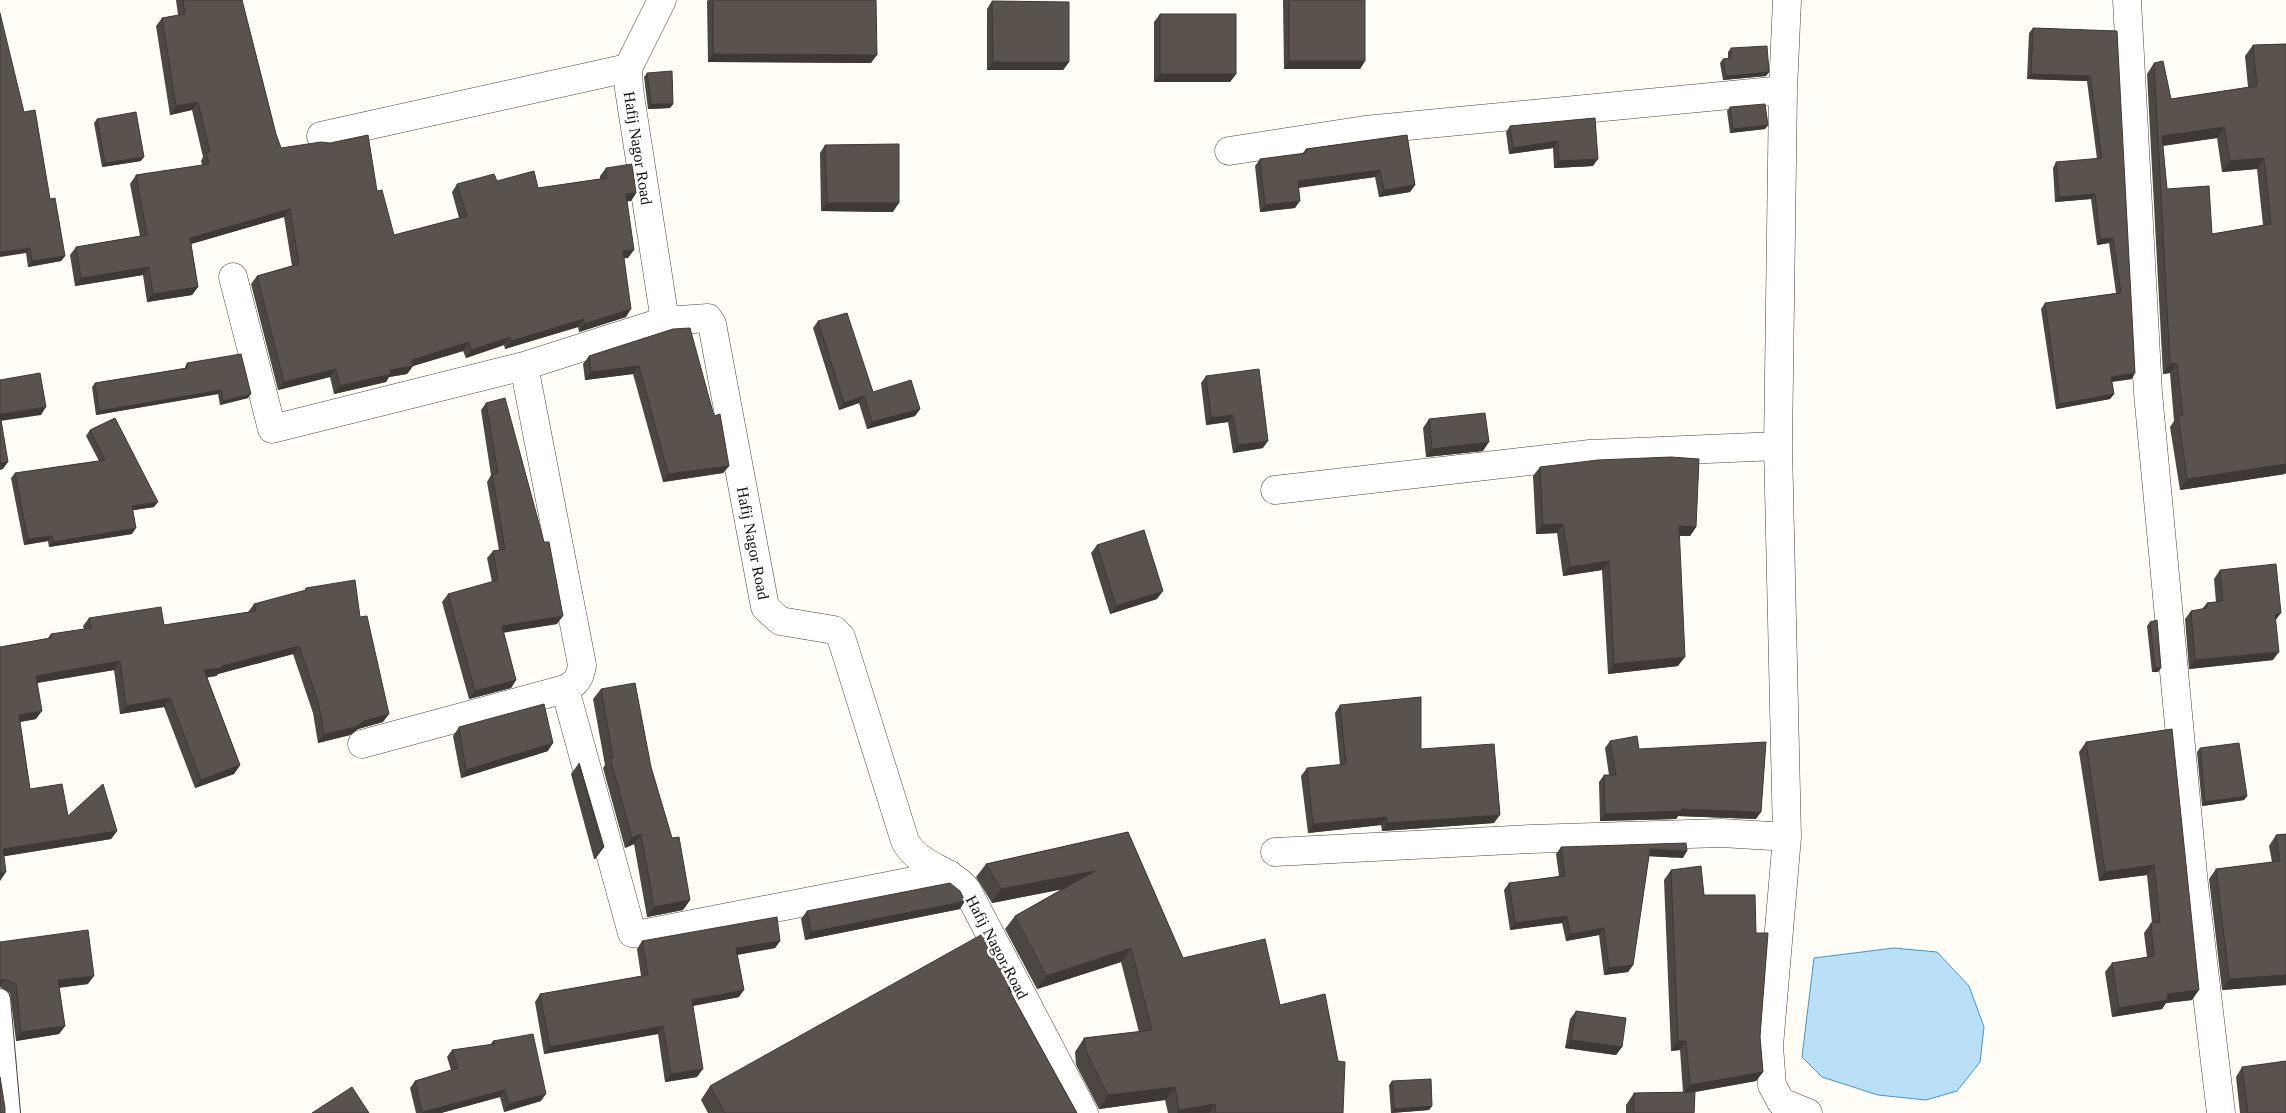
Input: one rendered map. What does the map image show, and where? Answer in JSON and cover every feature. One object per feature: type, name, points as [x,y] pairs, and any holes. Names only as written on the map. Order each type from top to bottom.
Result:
[{"type":"street","name":"Hafij Nagor Road","points":[[662,0],[628,68],[629,89],[665,321],[700,316],[708,318],[712,324],[765,607],[780,621],[834,630],[841,638],[905,841],[911,853],[959,880],[968,890],[1084,1113]]},
{"type":"street","points":[[1787,0],[1783,90],[1778,446],[1787,837],[1769,1046],[1772,1085],[1781,1102],[1808,1113]]},
{"type":"street","points":[[2127,0],[2148,393],[2194,885],[2221,1113]]},
{"type":"street","points":[[321,136],[628,68]]},
{"type":"street","points":[[1229,151],[1365,130],[1783,90]]},
{"type":"street","points":[[233,277],[272,429],[524,366],[665,321]]},
{"type":"street","points":[[362,744],[565,689],[575,684],[580,676],[582,665],[524,366]]},
{"type":"street","points":[[1275,490],[1590,454],[1778,446]]},
{"type":"street","points":[[565,689],[632,934],[641,934],[949,874]]},
{"type":"street","points":[[1275,852],[1702,834],[1787,837]]},
{"type":"lane","points":[[0,999],[10,1113]]},
{"type":"water","points":[[1894,948],[1937,952],[1969,986],[1984,1027],[1980,1062],[1957,1091],[1926,1100],[1878,1095],[1822,1077],[1802,1057],[1814,958]]},
{"type":"building","points":[[183,0],[242,0],[281,148],[321,142],[330,143],[368,135],[377,191],[382,190],[394,235],[467,216],[457,184],[494,174],[497,181],[534,171],[538,188],[607,178],[606,168],[632,164],[636,193],[626,194],[634,250],[623,251],[631,309],[584,324],[584,319],[511,341],[510,337],[471,350],[469,342],[412,360],[413,366],[390,370],[391,374],[340,386],[336,369],[284,382],[257,276],[299,264],[290,209],[190,238],[198,287],[153,294],[149,267],[81,278],[76,247],[147,235],[136,175],[209,164],[206,153],[210,152],[198,102],[176,106],[162,18],[185,14]]},
{"type":"building","points":[[713,0],[876,0],[877,55],[713,54]]},
{"type":"building","points":[[1289,0],[1365,0],[1365,61],[1289,61]]},
{"type":"building","points":[[992,1],[1069,2],[1069,62],[993,62]]},
{"type":"building","points":[[0,13],[24,112],[35,110],[50,199],[55,198],[65,256],[32,261],[30,248],[0,252]]},
{"type":"building","points":[[1160,14],[1236,14],[1236,74],[1160,74]]},
{"type":"building","points":[[2033,28],[2117,31],[2135,373],[2111,377],[2114,394],[2059,404],[2045,303],[2121,293],[2113,238],[2100,239],[2095,194],[2059,197],[2056,162],[2102,158],[2090,76],[2031,74]]},
{"type":"building","points":[[2286,44],[2286,464],[2187,479],[2178,416],[2183,415],[2177,363],[2170,364],[2154,63],[2163,61],[2171,99],[2257,86],[2253,45]],"holes":[[[2224,127],[2230,161],[2264,158],[2271,224],[2212,234],[2209,186],[2167,189],[2162,136]]]},
{"type":"building","points":[[1767,46],[1769,72],[1726,76],[1723,59],[1731,58],[1731,48]]},
{"type":"building","points":[[672,71],[673,104],[651,104],[647,73]]},
{"type":"building","points":[[1765,104],[1768,125],[1733,129],[1730,107]]},
{"type":"building","points":[[136,112],[144,157],[105,163],[97,119]]},
{"type":"building","points":[[1595,118],[1598,159],[1559,161],[1558,141],[1513,148],[1510,126]]},
{"type":"building","points":[[1407,135],[1415,185],[1384,190],[1380,170],[1298,181],[1300,201],[1265,205],[1260,159],[1306,153],[1306,149]]},
{"type":"building","points":[[899,144],[899,203],[827,203],[825,145]]},
{"type":"building","points":[[847,313],[873,392],[911,380],[920,409],[872,422],[864,396],[844,403],[818,321]]},
{"type":"building","points":[[690,328],[714,416],[720,414],[729,466],[668,474],[639,366],[591,372],[589,356],[673,329]]},
{"type":"building","points":[[241,354],[251,394],[223,401],[221,390],[99,411],[95,383],[188,368],[187,363]]},
{"type":"building","points":[[1259,369],[1268,441],[1238,445],[1233,415],[1211,418],[1206,376]]},
{"type":"building","points":[[40,373],[46,407],[0,414],[0,380]]},
{"type":"building","points":[[505,398],[544,542],[549,542],[563,616],[502,626],[516,680],[475,691],[448,594],[498,580],[493,551],[505,549],[492,474],[498,473],[486,403]]},
{"type":"building","points":[[1485,413],[1489,442],[1432,449],[1429,419]]},
{"type":"building","points":[[0,414],[8,462],[0,463]]},
{"type":"building","points":[[115,418],[158,502],[132,506],[136,528],[53,542],[52,536],[28,539],[15,473],[105,460],[90,430]]},
{"type":"building","points":[[1671,457],[1699,459],[1696,527],[1679,526],[1685,657],[1614,664],[1609,561],[1570,567],[1563,524],[1543,525],[1540,467],[1598,460]]},
{"type":"building","points":[[1144,530],[1163,591],[1116,606],[1097,545]]},
{"type":"building","points":[[2276,564],[2281,613],[2275,614],[2279,652],[2195,660],[2191,611],[2207,608],[2207,603],[2223,601],[2220,570]]},
{"type":"building","points":[[355,580],[360,617],[367,616],[389,714],[364,721],[356,727],[324,734],[319,705],[299,646],[222,666],[222,668],[204,670],[240,765],[201,780],[170,698],[126,706],[120,661],[36,676],[42,711],[19,715],[30,789],[62,784],[68,816],[103,784],[117,831],[3,849],[6,872],[0,873],[0,647],[51,638],[51,634],[91,628],[89,618],[161,607],[164,625],[256,611],[254,604],[306,590],[306,588]]},
{"type":"building","points":[[2157,620],[2161,668],[2155,668],[2150,622]]},
{"type":"building","points":[[635,683],[651,767],[672,838],[679,837],[690,900],[654,907],[641,834],[632,838],[610,758],[613,758],[601,689]]},
{"type":"building","points":[[1421,697],[1421,749],[1494,744],[1500,815],[1387,823],[1387,817],[1313,824],[1307,768],[1346,764],[1340,705]]},
{"type":"building","points":[[544,704],[553,743],[466,770],[459,727]]},
{"type":"building","points":[[2172,729],[2199,990],[2167,994],[2168,1000],[2119,1008],[2112,963],[2154,956],[2151,923],[2160,922],[2154,865],[2105,872],[2086,742]]},
{"type":"building","points":[[1637,736],[1639,749],[1766,742],[1761,812],[1681,809],[1681,811],[1605,814],[1604,775],[1616,775],[1610,741]]},
{"type":"building","points":[[2239,743],[2247,796],[2205,802],[2200,748]]},
{"type":"building","points":[[579,763],[604,847],[602,847]]},
{"type":"building","points":[[1128,832],[1183,958],[1265,939],[1280,1005],[1325,994],[1338,1061],[1345,1062],[1343,1113],[1216,1113],[1215,1104],[1179,1110],[1175,1087],[1108,1095],[1086,1051],[1084,1038],[1152,1030],[1131,948],[1046,976],[1015,916],[1095,871],[1001,889],[986,864]]},
{"type":"building","points":[[2286,834],[2286,975],[2229,979],[2216,869],[2280,861],[2276,835]]},
{"type":"building","points":[[1686,843],[1687,851],[1650,849],[1633,965],[1609,968],[1604,928],[1570,934],[1567,916],[1515,923],[1509,883],[1565,876],[1561,847]]},
{"type":"building","points":[[1701,866],[1704,895],[1755,895],[1756,933],[1768,933],[1760,1037],[1763,1072],[1690,1085],[1686,1041],[1678,1041],[1671,870]]},
{"type":"building","points":[[950,883],[960,891],[965,901],[811,932],[807,911]]},
{"type":"building","points":[[777,917],[780,941],[736,948],[744,990],[692,1000],[703,1069],[671,1074],[663,1026],[550,1047],[540,994],[648,975],[642,941]]},
{"type":"building","points":[[88,930],[94,976],[58,980],[65,1026],[21,1032],[16,984],[5,979],[0,981],[0,942]]},
{"type":"building","points":[[988,931],[1016,986],[1008,988],[1077,1113],[725,1113],[710,1086]]},
{"type":"building","points":[[1576,1011],[1626,1018],[1622,1047],[1571,1040]]},
{"type":"building","points":[[533,1034],[546,1094],[509,1104],[505,1090],[422,1112],[415,1081],[458,1068],[452,1050],[494,1044],[493,1041]]},
{"type":"building","points":[[2286,1061],[2286,1113],[2248,1113],[2242,1067]]},
{"type":"building","points":[[0,1077],[5,1108],[5,1113],[0,1113]]},
{"type":"building","points":[[1431,1079],[1432,1106],[1394,1109],[1392,1081]]},
{"type":"building","points":[[352,1087],[369,1113],[312,1113]]},
{"type":"building","points":[[1695,1092],[1694,1113],[1634,1113],[1634,1093]]}]
